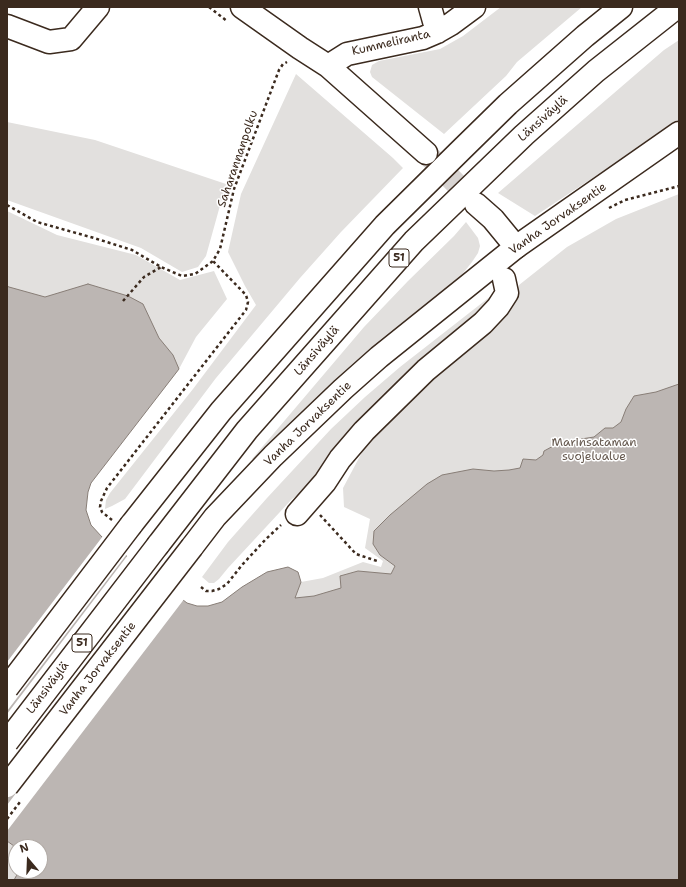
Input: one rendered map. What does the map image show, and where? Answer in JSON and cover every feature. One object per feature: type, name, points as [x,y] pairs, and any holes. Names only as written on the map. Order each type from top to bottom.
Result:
[{"type":"main road","points":[[7,26],[50,42],[71,40],[98,7]]},
{"type":"main road","points":[[242,7],[328,66],[426,153]]},
{"type":"main road","points":[[430,7],[437,32]]},
{"type":"main road","name":"Kummeliranta","points":[[328,66],[347,54],[423,38],[451,24],[474,7]]},
{"type":"main road","points":[[7,688],[123,524],[385,225],[508,104],[585,36],[621,7]]},
{"type":"main road","name":"Länsiväylä","points":[[7,742],[247,430],[414,241],[524,135],[596,71],[677,7]]},
{"type":"main road","name":"Vanha Jorvaksentie","points":[[7,786],[215,517],[273,456],[379,357],[516,247],[679,133]]},
{"type":"main road","points":[[476,204],[492,219],[516,247]]},
{"type":"main road","points":[[302,508],[325,482],[340,459],[364,431],[426,370],[483,323],[498,307],[507,293],[504,280]]},
{"type":"path","name":"Saharannanpolku","points":[[7,205],[37,222],[132,250],[162,267],[182,276],[195,274],[213,261],[220,249],[234,189],[279,70],[283,64],[291,59]]},
{"type":"path","points":[[625,200],[679,186]]},
{"type":"path","points":[[123,524],[102,512],[100,507],[101,501],[107,488],[246,310],[248,302],[246,295],[213,261]]},
{"type":"path","points":[[123,301],[144,277],[162,267]]},
{"type":"path","points":[[201,587],[206,591],[212,591],[227,584],[266,539],[302,508],[356,554],[378,561]]},
{"type":"green space","points":[[501,7],[582,7],[517,62],[506,76],[444,134],[372,77],[370,72],[372,65],[379,61],[440,49],[463,36]]},
{"type":"green space","points":[[679,40],[679,121],[535,216],[498,193],[664,50]]},
{"type":"green space","points":[[296,74],[403,168],[341,232],[300,278],[216,378],[125,499],[105,509],[106,500],[110,493],[193,389],[256,305],[228,252],[241,194]]},
{"type":"green space","points":[[7,122],[95,140],[226,184],[206,256],[198,267],[182,272],[141,248],[7,200]]},
{"type":"green space","name":"Marinsataman suojelualue","points":[[679,194],[679,517],[306,617],[267,572],[288,567],[298,572],[301,582],[323,578],[363,562],[381,567],[383,561],[365,548],[370,519],[344,507],[343,488],[368,441],[438,370],[492,331],[512,306],[519,285],[567,247],[616,219]]},
{"type":"green space","points":[[7,211],[57,235],[136,255],[180,280],[214,271],[227,299],[196,337],[179,369],[158,396],[7,334]]},
{"type":"green space","points":[[466,222],[478,238],[480,246],[478,253],[460,277],[381,339],[351,365],[277,436],[255,460],[252,459],[364,327]]},
{"type":"green space","points":[[496,292],[498,294],[305,490],[292,499],[219,579],[214,583],[209,583],[202,577],[228,542],[331,429],[400,367]]},
{"type":"green space","points":[[7,841],[8,879],[15,879],[7,880]]},
{"type":"shaded area","points":[[88,284],[128,296],[143,304],[159,338],[173,355],[179,369],[91,483],[88,492],[86,510],[91,525],[102,537],[187,603],[197,606],[208,606],[222,602],[242,587],[267,572],[288,567],[298,572],[301,582],[295,598],[314,596],[341,588],[340,576],[358,571],[391,574],[395,566],[380,555],[373,544],[374,531],[390,515],[427,484],[442,475],[473,469],[494,471],[520,468],[523,459],[536,460],[543,455],[544,451],[557,444],[576,445],[581,439],[594,437],[605,428],[613,428],[621,422],[626,409],[634,396],[656,392],[679,384],[679,880],[14,880],[48,879],[48,839],[8,839],[8,842],[7,841],[7,286],[45,297]]},
{"type":"pier","points":[[103,536],[127,554],[7,711],[7,662]]},
{"type":"pier","points":[[128,555],[155,576],[7,769],[7,714]]},
{"type":"pier","points":[[172,589],[185,598],[7,831],[7,805]]},
{"type":"tunnel","points":[[426,153],[476,204]]}]
